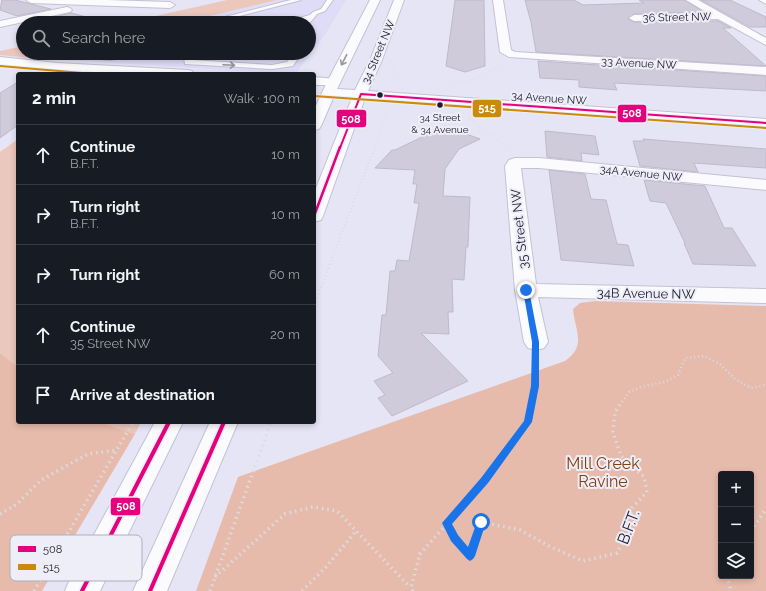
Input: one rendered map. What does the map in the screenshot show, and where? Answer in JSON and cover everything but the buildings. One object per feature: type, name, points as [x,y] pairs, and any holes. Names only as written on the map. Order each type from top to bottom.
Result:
[{"type":"street","points":[[31,0],[170,5]]},
{"type":"street","name":"34 Street NW","points":[[316,121],[331,87],[375,0]]},
{"type":"street","name":"34 Street NW","points":[[316,211],[362,89],[376,60],[399,0]]},
{"type":"street","points":[[498,0],[506,52],[513,55]]},
{"type":"street","name":"36 Street NW","points":[[691,0],[766,42]]},
{"type":"street","points":[[39,16],[103,3]]},
{"type":"street","name":"36 Street NW","points":[[634,18],[720,16]]},
{"type":"street","points":[[0,24],[16,21]]},
{"type":"street","name":"33 Avenue NW","points":[[513,55],[766,71]]},
{"type":"street","points":[[0,61],[50,67],[149,72]]},
{"type":"street","points":[[0,68],[32,72]]},
{"type":"street","points":[[316,82],[331,87]]},
{"type":"street","points":[[316,85],[331,87]]},
{"type":"street","points":[[316,91],[331,87]]},
{"type":"street","name":"34 Avenue NW","points":[[331,87],[766,112]]},
{"type":"street","name":"34 Avenue NW","points":[[362,89],[766,123]]},
{"type":"street","name":"34A Avenue NW","points":[[515,163],[539,162],[760,184]]},
{"type":"street","name":"35 Street NW","points":[[515,163],[513,166],[526,290],[536,342]]},
{"type":"street","points":[[760,184],[766,202]]},
{"type":"street","name":"34B Avenue NW","points":[[526,290],[766,296]]},
{"type":"street","points":[[111,535],[169,424]]},
{"type":"street","points":[[150,591],[223,424]]},
{"type":"street","points":[[82,591],[87,581]]},
{"type":"lane","points":[[233,16],[298,0]]},
{"type":"lane","points":[[312,16],[317,11],[322,10],[330,0]]},
{"type":"lane","points":[[762,0],[766,2]]},
{"type":"lane","points":[[188,60],[188,62],[272,67],[290,64],[293,60]]},
{"type":"path","points":[[182,14],[198,11]]},
{"type":"path","points":[[448,85],[476,80],[506,62],[513,55]]},
{"type":"path","points":[[316,300],[335,248],[364,182],[389,105]]},
{"type":"path","points":[[464,115],[512,150],[515,163]]},
{"type":"path","points":[[412,589],[420,554],[484,481],[528,422],[535,386],[536,342]]},
{"type":"path","name":"B.F.T.","points":[[447,523],[454,538],[470,556],[481,522],[520,530],[551,547],[583,561],[617,553],[628,533],[632,508],[647,492],[644,477],[621,456],[613,432],[615,412],[628,392],[641,387],[664,382],[678,375],[685,358],[705,356],[720,364],[735,379],[751,388],[766,385]]},
{"type":"path","points":[[67,535],[133,424]]},
{"type":"path","points":[[210,591],[271,424]]},
{"type":"path","points":[[0,514],[17,504],[40,481],[66,466],[88,454],[117,450]]},
{"type":"path","points":[[215,576],[285,514],[313,507],[337,511],[412,589]]},
{"type":"path","points":[[754,527],[766,509]]},
{"type":"path","points":[[302,591],[326,567],[356,531]]},
{"type":"path","points":[[728,579],[731,591]]},
{"type":"path","points":[[34,591],[40,581]]},
{"type":"shaded area","points":[[227,0],[277,0],[210,16],[155,16]]},
{"type":"shaded area","points":[[277,0],[346,0],[316,46],[316,16],[210,16]]},
{"type":"shaded area","points":[[16,48],[16,57],[0,55],[0,51]]},
{"type":"shaded area","points":[[63,60],[306,60],[297,72],[262,72]]},
{"type":"shaded area","points":[[16,140],[16,365],[0,353],[0,152]]},
{"type":"shaded area","points":[[106,424],[140,424],[135,434]]},
{"type":"green space","name":"Mill Creek Ravine","points":[[595,301],[766,306],[766,591],[196,591],[238,477],[565,361],[576,350],[578,344],[573,309],[580,303]]},
{"type":"green space","points":[[0,353],[16,365],[16,424],[106,424],[135,434],[75,535],[10,535],[10,581],[48,581],[42,591],[0,591]]},
{"type":"transit line","name":"515","points":[[0,66],[70,72]]},
{"type":"transit line","name":"508","points":[[316,211],[361,94],[766,123]]},
{"type":"transit line","name":"515","points":[[316,96],[766,128]]},
{"type":"transit line","name":"508","points":[[111,535],[168,424]]},
{"type":"transit line","name":"508","points":[[150,591],[223,424]]},
{"type":"transit line","name":"508","points":[[82,591],[87,581]]},
{"type":"place","name":"34 Street & 34 Avenue","points":[[440,105]]},
{"type":"route","points":[[481,522],[470,556],[454,538],[447,523],[484,481],[528,422],[535,386],[536,342],[526,290]]}]
